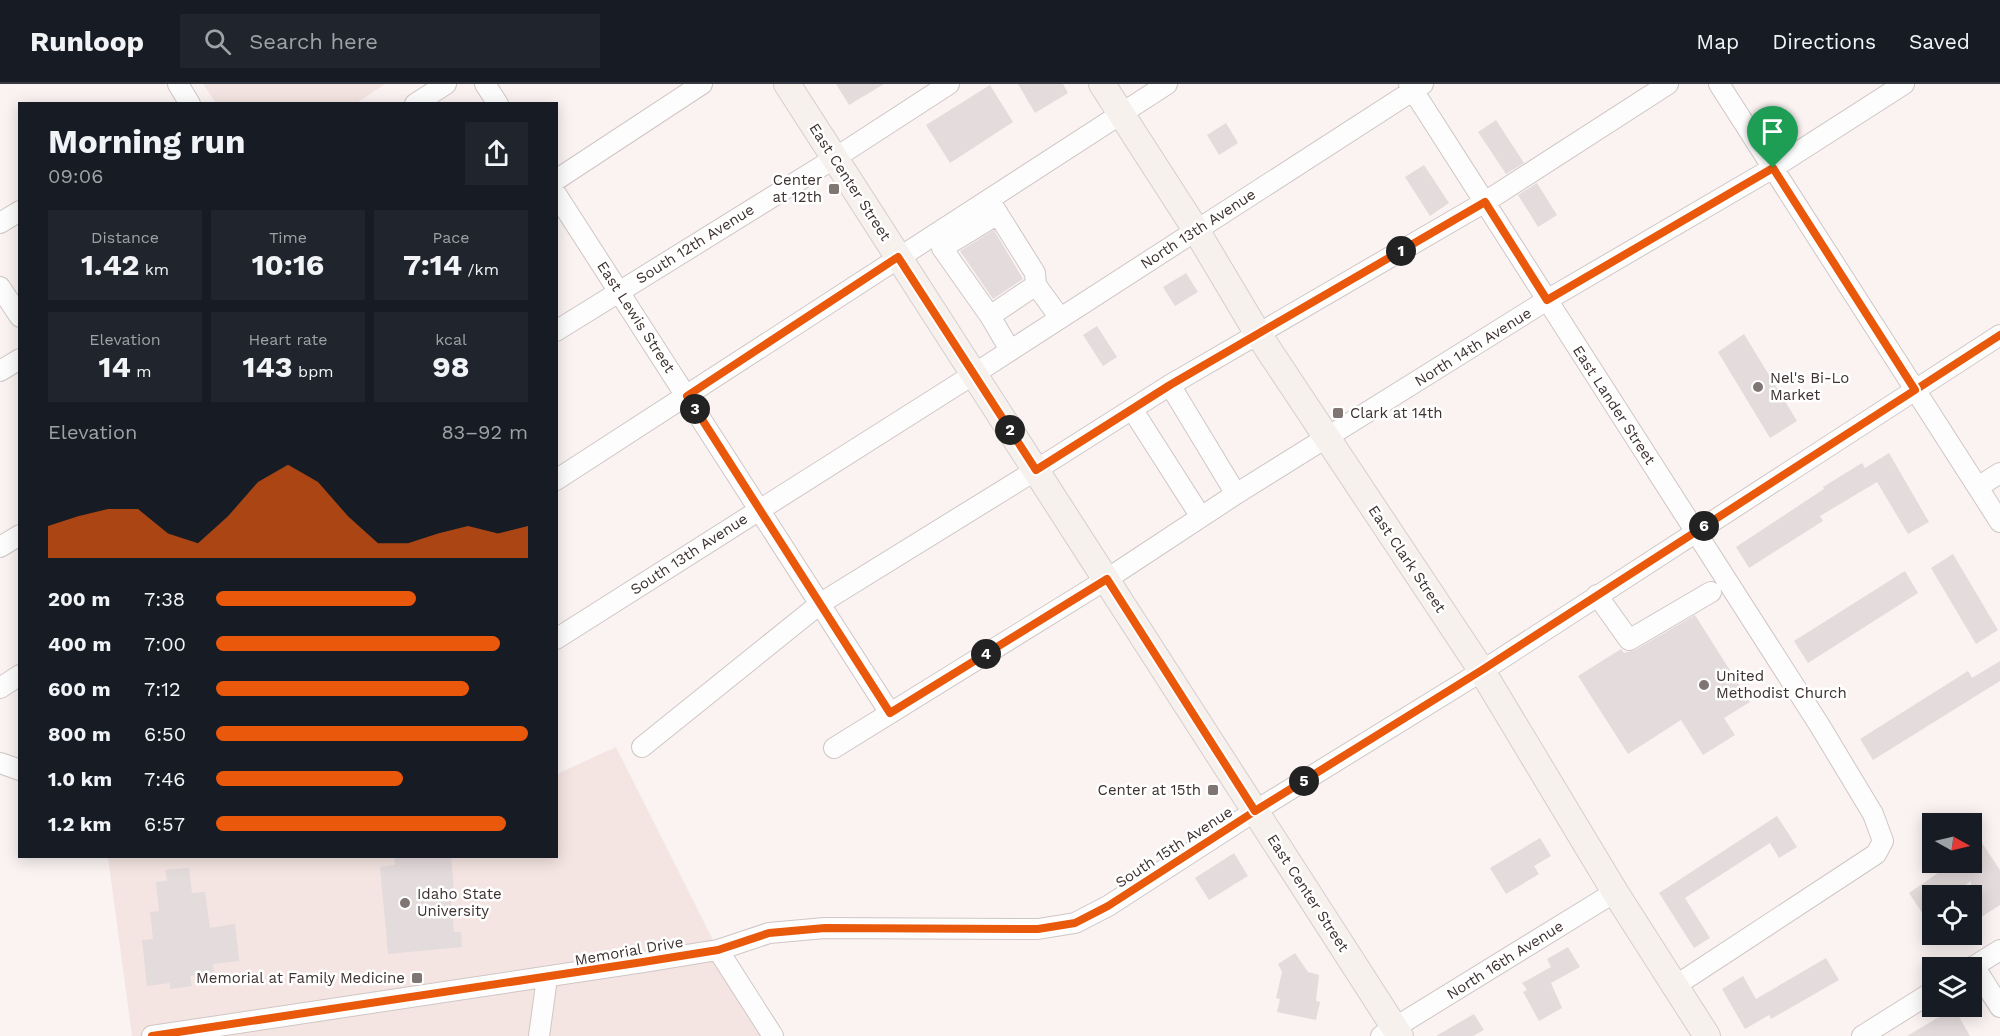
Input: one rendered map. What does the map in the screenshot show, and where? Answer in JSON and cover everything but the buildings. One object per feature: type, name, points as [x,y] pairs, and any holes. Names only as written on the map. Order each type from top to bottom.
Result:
[{"type":"main road","name":"East Center Street","points":[[787,84],[1255,811],[1392,1033]]},
{"type":"main road","name":"East Clark Street","points":[[1102,84],[1196,230],[1258,333],[1482,670],[1615,892],[1707,1036]]},
{"type":"street","points":[[178,84],[189,102]]},
{"type":"street","points":[[418,102],[446,84]]},
{"type":"street","points":[[485,84],[497,102]]},
{"type":"street","points":[[558,179],[702,84]]},
{"type":"street","name":"South 12th Avenue","points":[[558,330],[835,158],[949,84]]},
{"type":"street","points":[[1010,350],[990,316],[942,248],[1121,114],[1167,84]]},
{"type":"street","points":[[642,747],[821,603],[1170,385],[1485,202],[1668,84]]},
{"type":"street","points":[[1719,84],[2000,522]]},
{"type":"street","name":"North 14th Avenue","points":[[834,748],[1107,579],[1236,494],[1547,300],[1773,168],[1904,84]]},
{"type":"street","name":"East Lander Street","points":[[1415,86],[1547,300],[1820,726],[1873,814],[1882,842],[1876,854],[1675,986]]},
{"type":"street","name":"North 13th Avenue","points":[[974,374],[1415,86]]},
{"type":"street","name":"East Lewis Street","points":[[558,197],[890,713]]},
{"type":"street","points":[[558,479],[898,257],[994,207]]},
{"type":"street","points":[[994,207],[1035,273],[1036,285],[1060,318]]},
{"type":"street","points":[[0,223],[18,212]]},
{"type":"street","points":[[990,316],[1036,285]]},
{"type":"street","points":[[0,287],[18,314]]},
{"type":"street","name":"South 15th Avenue","points":[[1108,906],[1598,596],[2000,335]]},
{"type":"street","points":[[0,371],[18,360]]},
{"type":"street","name":"South 13th Avenue","points":[[558,638],[974,374]]},
{"type":"street","points":[[1170,385],[1236,494]]},
{"type":"street","points":[[1132,409],[1201,518]]},
{"type":"street","points":[[1978,487],[2000,473]]},
{"type":"street","points":[[0,548],[18,536]]},
{"type":"street","points":[[1598,596],[1629,640],[1711,592]]},
{"type":"street","points":[[0,688],[18,676]]},
{"type":"street","points":[[0,764],[18,769]]},
{"type":"street","name":"North 16th Avenue","points":[[1392,1033],[1615,892]]},
{"type":"street","name":"Memorial Drive","points":[[152,1036],[201,1032],[718,950],[769,933],[825,928],[1038,929],[1075,923],[1108,906]]},
{"type":"street","points":[[718,950],[773,1036]]},
{"type":"street","points":[[1982,961],[2000,950]]},
{"type":"street","points":[[539,1036],[548,978]]},
{"type":"street","points":[[1982,981],[2000,1007]]},
{"type":"street","points":[[1862,1036],[1922,998]]},
{"type":"shaded area","points":[[203,84],[385,84],[358,102],[215,102]]},
{"type":"shaded area","name":"Idaho State University","points":[[616,747],[718,950],[768,1036],[132,1036],[108,858],[558,858],[558,774]]},
{"type":"cycle path","points":[[152,1036],[718,950],[769,933],[825,928],[1038,929],[1075,923],[1108,906],[1255,811],[1482,671],[2000,335]]},
{"type":"place","name":"Center at 12th","points":[[834,189]]},
{"type":"place","name":"Nel's Bi-Lo Market","points":[[1758,387]]},
{"type":"place","name":"Clark at 14th","points":[[1338,413]]},
{"type":"place","name":"United Methodist Church","points":[[1704,685]]},
{"type":"place","name":"Center at 15th","points":[[1213,790]]},
{"type":"place","name":"Idaho State University","points":[[405,903]]},
{"type":"place","name":"Memorial at Family Medicine","points":[[417,978]]},
{"type":"route","points":[[1773,168],[1915,390],[1482,670],[1255,811],[1107,579],[890,713],[687,396],[898,257],[1036,470],[1170,385],[1485,202],[1547,300],[1773,168]]}]
